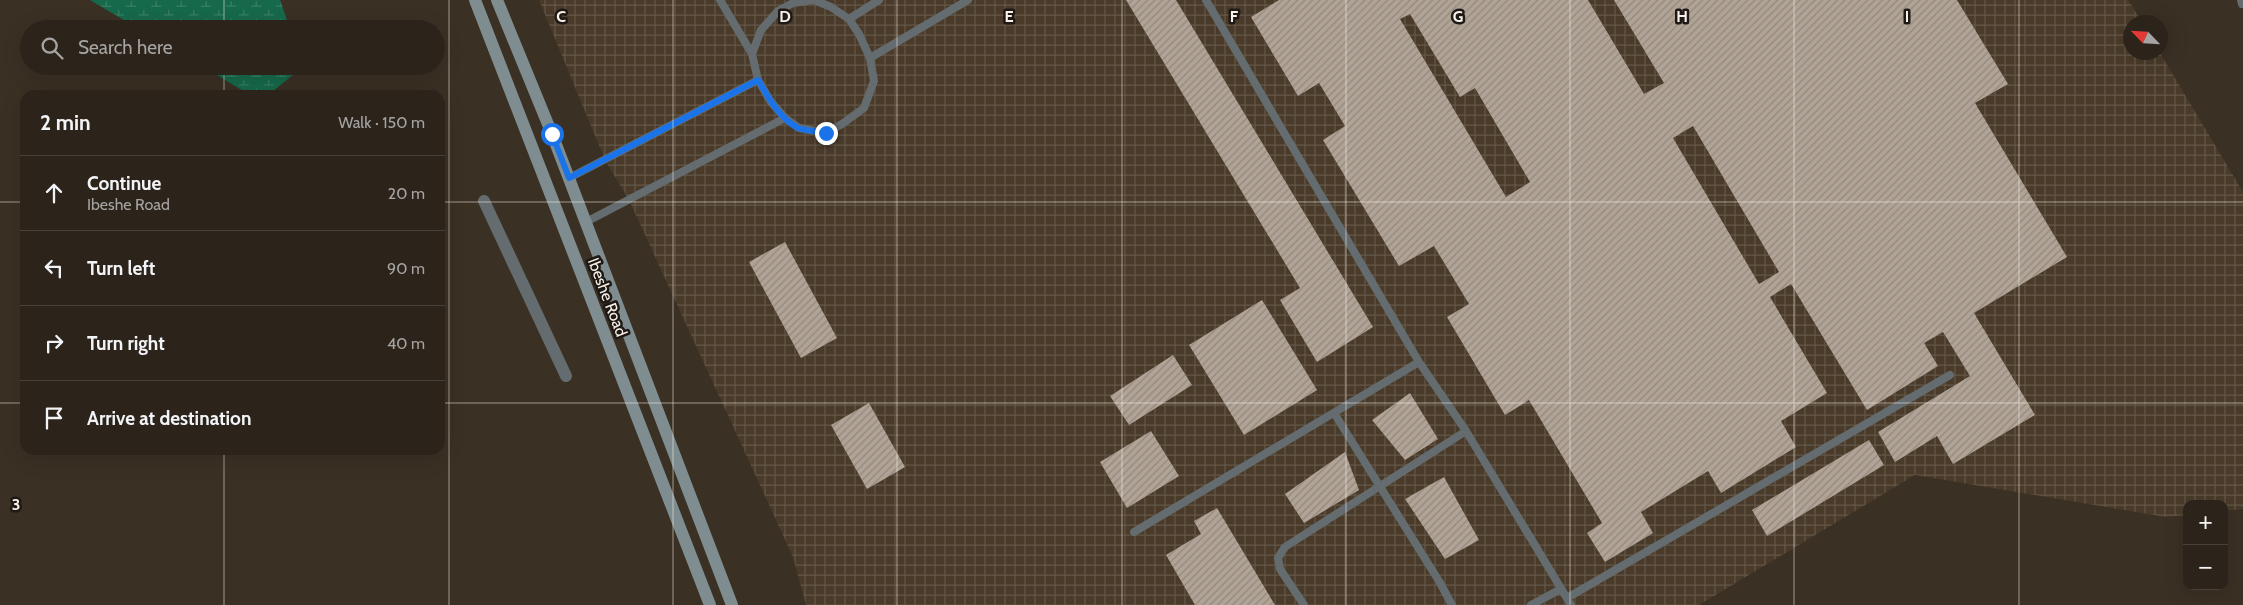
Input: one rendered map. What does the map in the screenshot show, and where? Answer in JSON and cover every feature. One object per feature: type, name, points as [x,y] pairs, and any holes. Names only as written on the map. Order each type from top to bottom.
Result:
[{"type":"main road","name":"Ibeshe Road","points":[[475,0],[710,605]]},
{"type":"main road","name":"Ibeshe Road","points":[[498,0],[569,178],[732,605]]},
{"type":"street","points":[[484,200],[566,376]]},
{"type":"lane","points":[[720,0],[752,54],[758,80],[771,102],[785,118],[799,128],[826,133],[842,124],[864,108],[874,81],[870,58],[859,34],[849,19],[832,7],[813,0],[793,3],[778,11],[761,30],[752,54]]},
{"type":"lane","points":[[849,19],[879,0]]},
{"type":"lane","points":[[870,58],[968,0]]},
{"type":"lane","points":[[1206,0],[1418,362],[1466,431],[1569,602],[1950,375]]},
{"type":"lane","points":[[2241,0],[2242,4]]},
{"type":"lane","points":[[569,178],[758,80]]},
{"type":"lane","points":[[586,222],[785,118]]},
{"type":"lane","points":[[1134,532],[1418,362]]},
{"type":"lane","points":[[1334,413],[1452,605]]},
{"type":"lane","points":[[1304,605],[1280,569],[1278,558],[1286,547],[1466,431]]},
{"type":"lane","points":[[1531,605],[1561,588]]},
{"type":"shaded area","points":[[539,0],[2128,0],[2138,15],[2123,15],[2123,60],[2164,60],[2243,192],[2243,509],[2228,511],[2228,500],[2183,500],[2183,515],[2166,517],[1915,475],[1699,605],[806,605],[793,557],[629,200],[605,160]]},
{"type":"green space","points":[[90,0],[280,0],[287,20],[124,20]]},
{"type":"green space","points":[[217,75],[293,75],[274,90],[242,90]]},
{"type":"building","points":[[1126,0],[1176,0],[1373,327],[1317,362],[1280,300],[1300,288]]},
{"type":"building","points":[[1279,0],[1588,0],[1644,94],[1664,83],[1614,0],[1957,0],[2008,84],[1975,103],[2067,257],[1974,313],[2035,415],[1953,464],[1937,436],[1895,462],[1878,432],[1970,376],[1943,332],[1924,343],[1938,366],[1867,410],[1791,284],[1770,297],[1827,393],[1781,421],[1796,447],[1721,493],[1708,471],[1641,512],[1653,533],[1605,562],[1587,533],[1602,523],[1529,400],[1505,415],[1447,317],[1469,304],[1434,246],[1399,266],[1323,140],[1345,126],[1319,83],[1298,96],[1251,17]],"holes":[[[1410,14],[1460,97],[1475,88],[1530,182],[1506,197],[1400,19]],[[1693,126],[1779,272],[1759,284],[1673,138]]]},
{"type":"building","points":[[785,242],[837,338],[801,358],[749,262]]},
{"type":"building","points":[[1262,300],[1317,390],[1244,435],[1189,345]]},
{"type":"building","points":[[1173,355],[1192,385],[1129,425],[1110,396]]},
{"type":"building","points":[[1410,393],[1438,439],[1405,460],[1372,420]]},
{"type":"building","points":[[869,403],[905,467],[867,489],[831,425]]},
{"type":"building","points":[[1151,431],[1179,476],[1127,508],[1100,462]]},
{"type":"building","points":[[1869,440],[1884,465],[1767,536],[1752,510]]},
{"type":"building","points":[[1345,452],[1359,490],[1304,523],[1285,494]]},
{"type":"building","points":[[1444,477],[1479,540],[1445,559],[1405,499]]},
{"type":"building","points":[[1217,508],[1275,605],[1195,605],[1166,555],[1201,534],[1194,521]]},
{"type":"route","points":[[552,134],[569,178],[758,80],[771,102],[785,118],[799,128],[826,133]]}]
